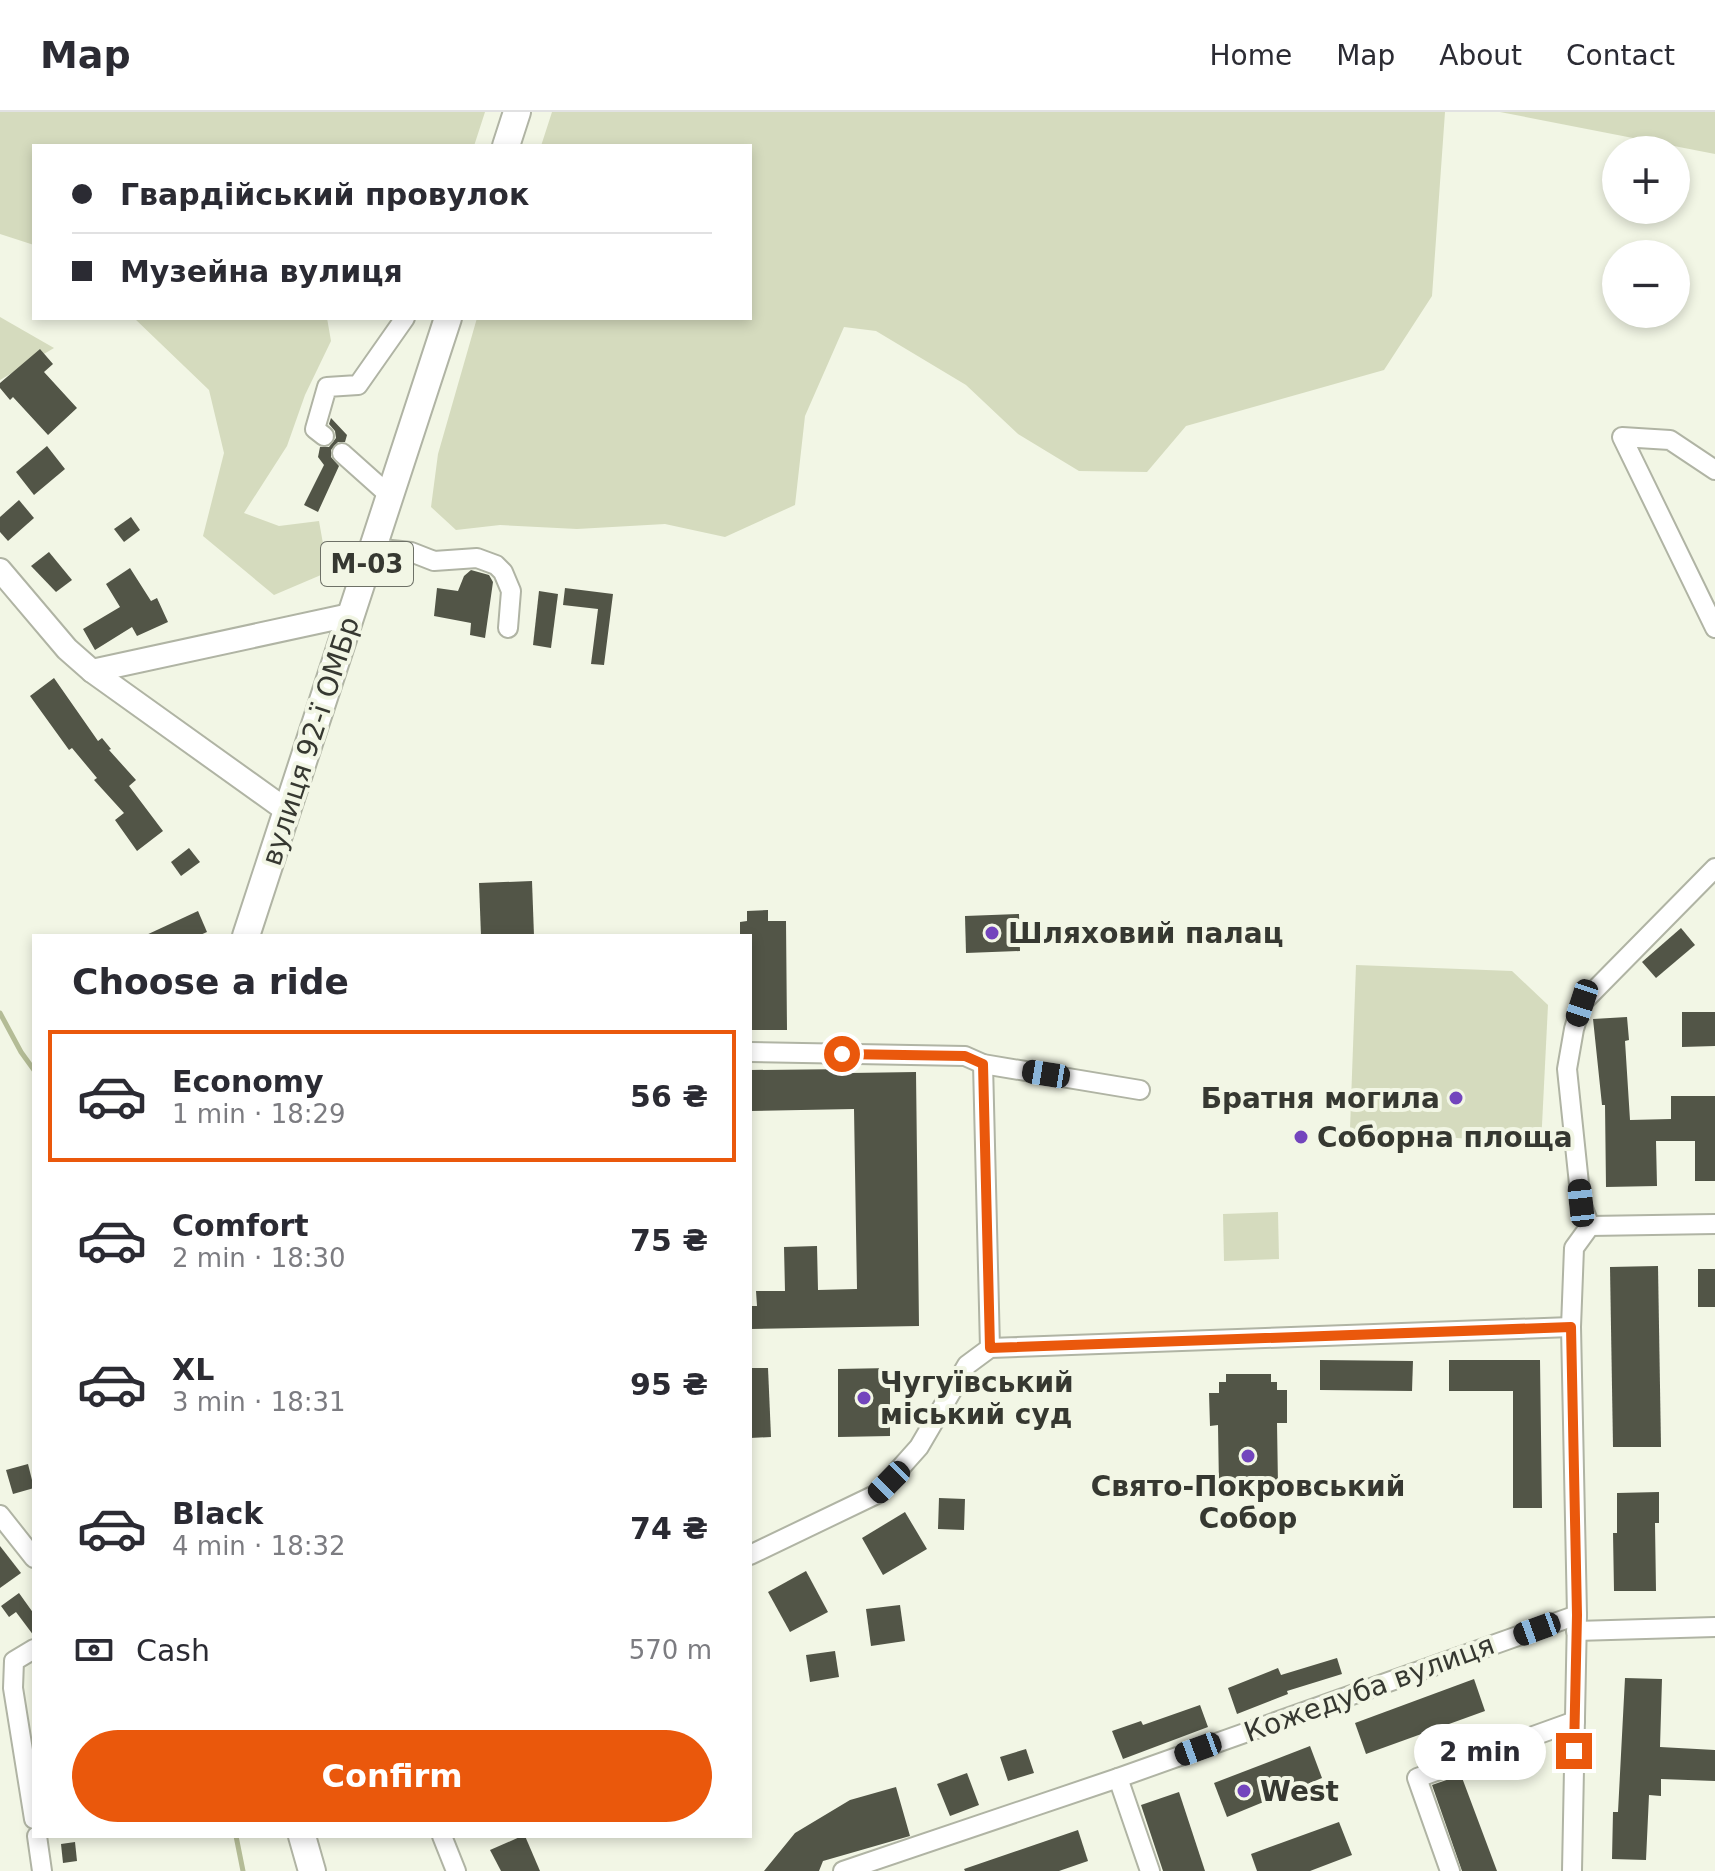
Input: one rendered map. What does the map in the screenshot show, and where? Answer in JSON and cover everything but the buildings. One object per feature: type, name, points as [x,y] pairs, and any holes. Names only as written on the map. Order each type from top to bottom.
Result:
[{"type":"highway","points":[[507,144],[517,112]]},
{"type":"highway","name":"вулиця 92-ї ОМБр","points":[[247,934],[447,320]]},
{"type":"highway","points":[[303,1838],[312,1871]]},
{"type":"main road","points":[[0,570],[67,649],[92,671],[286,810]]},
{"type":"main road","points":[[92,671],[350,615]]},
{"type":"street","points":[[324,436],[315,429],[327,387],[358,385],[404,320]]},
{"type":"street","points":[[1715,470],[1670,440],[1622,437],[1715,628]]},
{"type":"street","points":[[342,453],[389,495]]},
{"type":"street","points":[[372,548],[411,552],[434,561],[477,558],[496,565],[503,572],[511,591],[508,628]]},
{"type":"street","points":[[1590,1226],[1581,1203],[1567,1069],[1582,1003],[1715,868]]},
{"type":"street","points":[[752,1052],[965,1056],[983,1064],[1140,1090]]},
{"type":"street","points":[[983,1064],[990,1348]]},
{"type":"street","points":[[1590,1226],[1715,1224]]},
{"type":"street","points":[[1572,1871],[1577,1623],[1571,1327],[1574,1248],[1590,1226]]},
{"type":"street","points":[[752,1554],[877,1494],[919,1447],[967,1365],[990,1348],[1571,1327]]},
{"type":"street","points":[[0,1515],[32,1555]]},
{"type":"street","name":"Кожедуба вулиця","points":[[843,1871],[1577,1623],[1715,1627]]},
{"type":"street","points":[[32,1650],[14,1661],[13,1688],[32,1807]]},
{"type":"street","points":[[1450,1871],[1417,1778],[1575,1721]]},
{"type":"street","points":[[1118,1778],[1150,1871]]},
{"type":"street","points":[[37,1838],[42,1871]]},
{"type":"street","points":[[443,1838],[456,1871]]},
{"type":"green space","points":[[0,112],[485,112],[475,144],[32,144],[32,244],[0,234]]},
{"type":"green space","points":[[552,112],[1445,112],[1432,296],[1384,370],[1186,426],[1147,472],[1079,471],[1018,434],[966,385],[876,331],[844,327],[805,416],[795,505],[725,537],[665,524],[577,529],[500,525],[456,530],[431,507],[438,454],[476,320],[752,320],[752,144],[542,144]]},
{"type":"green space","points":[[1500,112],[1715,112],[1715,154],[1690,149],[1690,136],[1623,136]]},
{"type":"green space","points":[[0,317],[54,348],[0,380]]},
{"type":"green space","points":[[136,320],[327,320],[331,341],[305,395],[287,446],[244,513],[279,526],[319,521],[328,572],[274,595],[203,536],[224,453],[209,390]]},
{"type":"green space","points":[[1356,965],[1512,971],[1548,1005],[1541,1145],[1350,1129]]},
{"type":"green space","points":[[1278,1212],[1279,1259],[1224,1261],[1223,1214]]},
{"type":"waterway","points":[[0,1013],[32,1067]]},
{"type":"waterway","points":[[236,1838],[243,1871]]},
{"type":"place","name":"Шляховий палац","points":[[992,933]]},
{"type":"place","name":"Братня могила","points":[[1456,1098]]},
{"type":"place","name":"Соборна площа","points":[[1301,1137]]},
{"type":"place","name":"Чугуївський міський суд","points":[[864,1398]]},
{"type":"place","name":"Свято-Покровський Собор","points":[[1248,1456]]},
{"type":"place","name":"West","points":[[1244,1791]]},
{"type":"route","points":[[842,1054],[965,1056],[983,1064],[990,1348],[1571,1327],[1577,1615],[1574,1751]]}]
